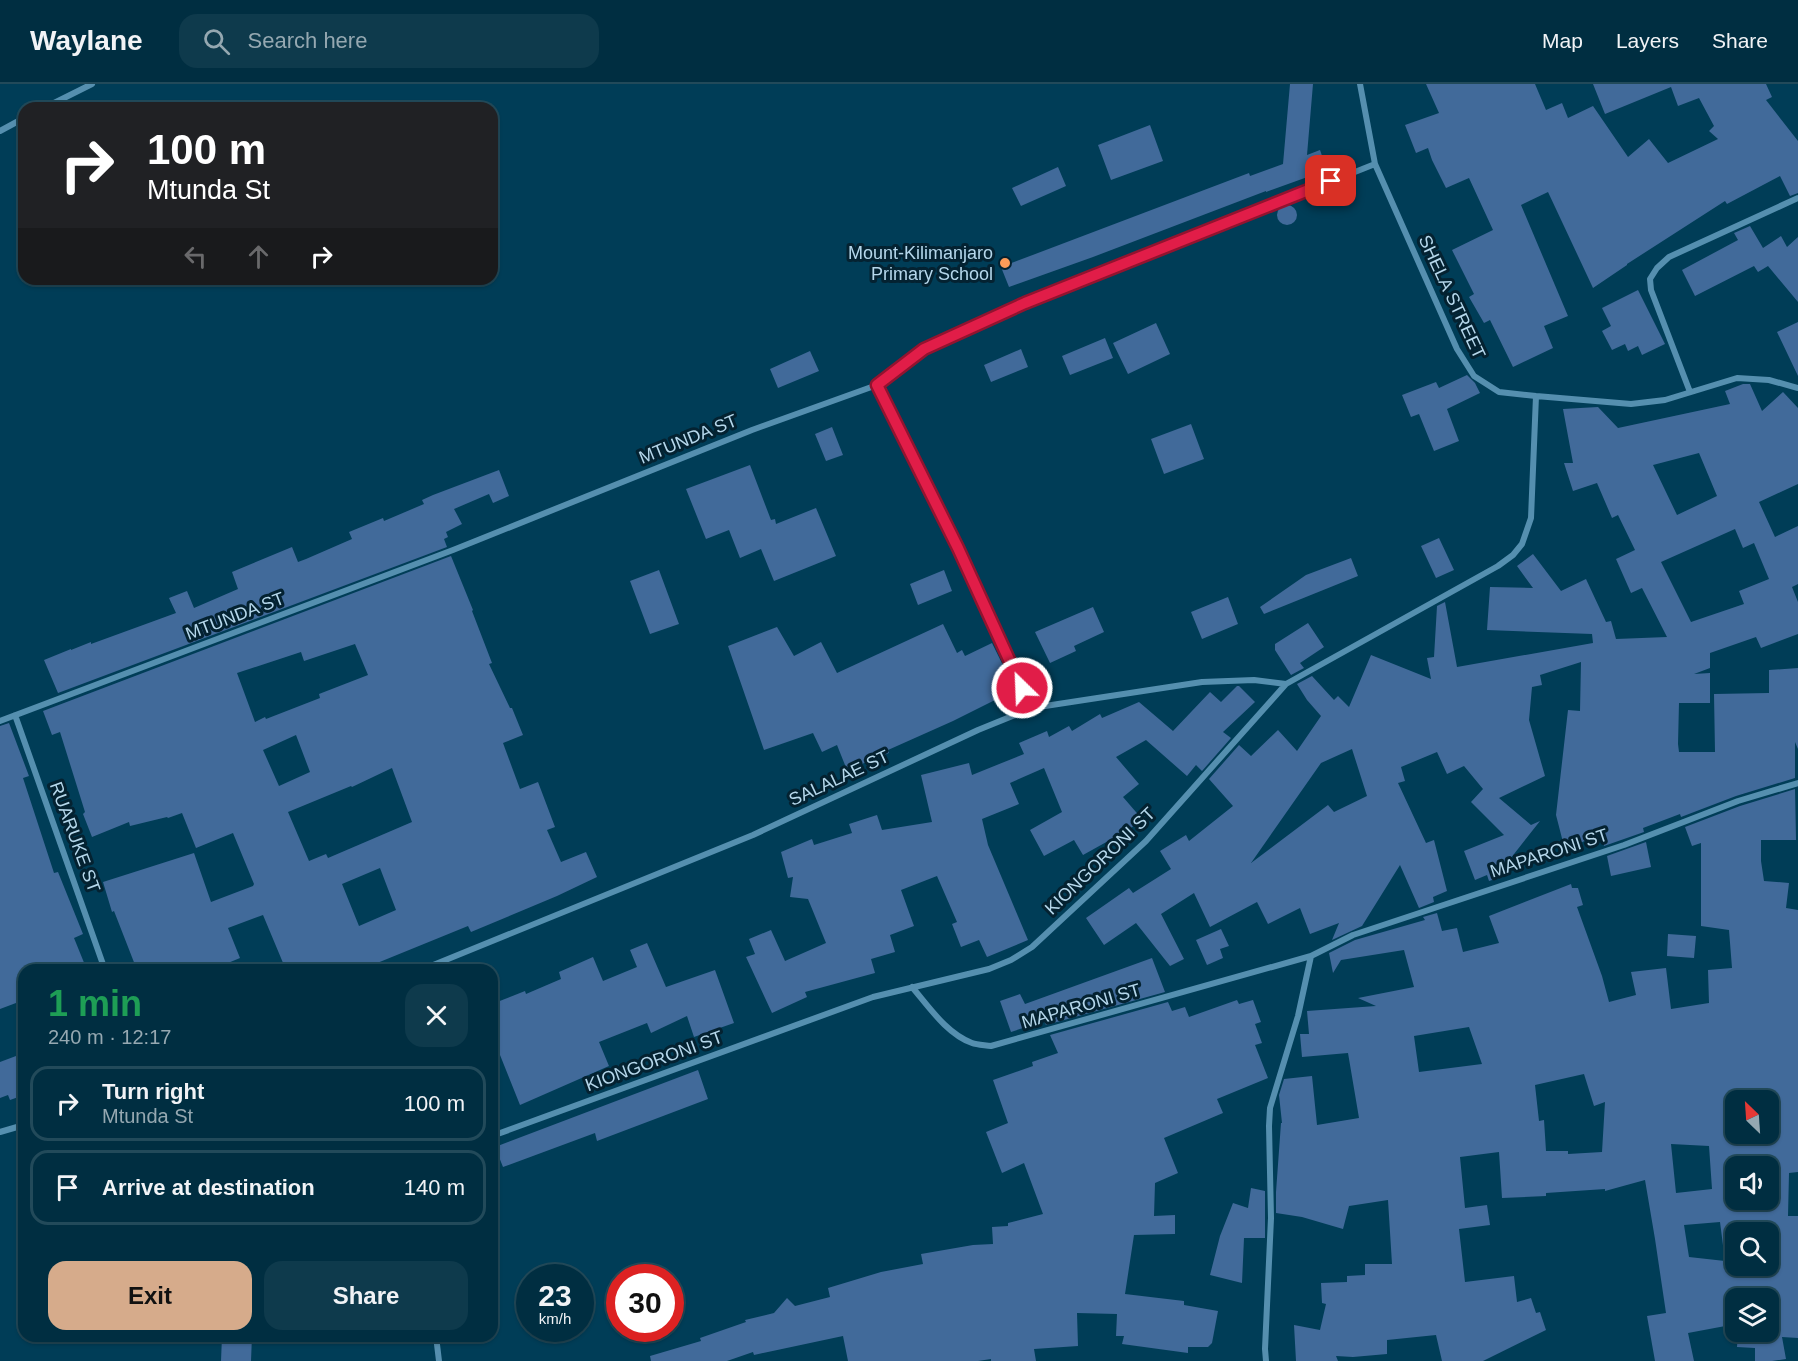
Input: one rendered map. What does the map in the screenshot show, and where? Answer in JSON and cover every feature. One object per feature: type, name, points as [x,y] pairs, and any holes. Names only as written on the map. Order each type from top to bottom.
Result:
[{"type":"street","points":[[56,102],[92,84]]},
{"type":"street","name":"SHELA STREET","points":[[1360,84],[1375,164],[1457,349],[1474,376],[1499,392],[1631,404],[1665,400],[1737,378],[1769,380],[1798,388]]},
{"type":"street","points":[[0,131],[18,121]]},
{"type":"street","name":"MTUNDA ST","points":[[0,721],[453,550],[752,430],[877,385],[924,349],[1025,303],[1375,164]]},
{"type":"street","points":[[1690,392],[1650,279],[1669,257],[1798,198]]},
{"type":"street","points":[[877,385],[958,548],[1032,708]]},
{"type":"street","name":"KIONGORONI ST","points":[[498,1134],[873,997],[989,969],[1011,960],[1032,947],[1146,842],[1286,684],[1513,555],[1522,544],[1531,518],[1536,396]]},
{"type":"street","name":"SALALAE ST","points":[[436,964],[753,835],[978,730],[1032,708],[1202,682],[1254,681],[1286,684]]},
{"type":"street","name":"RUARUKE ST","points":[[15,715],[103,964]]},
{"type":"street","name":"MAPARONI ST","points":[[912,987],[943,1023],[957,1035],[972,1043],[991,1046],[1311,957],[1353,935],[1624,845],[1738,801],[1798,783]]},
{"type":"street","points":[[1266,1361],[1271,1218],[1270,1108],[1298,1016],[1311,957]]},
{"type":"street","points":[[0,1132],[18,1127]]},
{"type":"street","points":[[437,1342],[439,1361]]},
{"type":"building","points":[[1290,84],[1313,84],[1307,155],[1320,150],[1327,170],[1009,287],[1001,267],[1249,173],[1250,176],[1283,164]]},
{"type":"building","points":[[1426,84],[1535,84],[1546,110],[1562,103],[1568,118],[1593,106],[1628,157],[1649,139],[1668,163],[1718,139],[1709,131],[1714,126],[1699,98],[1678,106],[1671,87],[1605,114],[1593,84],[1766,84],[1772,97],[1766,100],[1798,141],[1798,193],[1790,196],[1780,176],[1727,204],[1725,201],[1593,288],[1548,192],[1521,205],[1568,316],[1544,326],[1553,348],[1513,367],[1490,320],[1484,323],[1469,297],[1474,294],[1452,250],[1493,230],[1469,178],[1446,188],[1428,148],[1416,153],[1405,125],[1439,113]]},
{"type":"building","points":[[1150,125],[1163,161],[1111,180],[1098,145]]},
{"type":"building","points":[[1058,167],[1066,186],[1021,206],[1012,188]]},
{"type":"building","points":[[1287,205],[1294,208],[1297,215],[1294,222],[1287,225],[1280,222],[1277,215],[1280,208]]},
{"type":"building","points":[[1750,226],[1763,248],[1781,236],[1787,247],[1798,237],[1798,302],[1768,266],[1758,272],[1754,266],[1695,296],[1682,270],[1738,240],[1734,233]]},
{"type":"building","points":[[1638,290],[1665,344],[1642,355],[1638,346],[1628,351],[1625,344],[1612,350],[1602,331],[1611,326],[1602,308]]},
{"type":"building","points":[[1798,322],[1798,376],[1777,332]]},
{"type":"building","points":[[1156,323],[1170,354],[1128,374],[1113,343]]},
{"type":"building","points":[[1105,338],[1113,358],[1070,375],[1062,356]]},
{"type":"building","points":[[1021,349],[1028,367],[991,382],[984,365]]},
{"type":"building","points":[[810,351],[819,371],[778,388],[770,369]]},
{"type":"building","points":[[1467,375],[1475,383],[1480,393],[1447,409],[1459,441],[1434,451],[1419,414],[1411,417],[1402,395],[1436,382],[1439,388]]},
{"type":"building","points":[[1743,384],[1750,384],[1762,411],[1783,392],[1798,408],[1798,484],[1759,502],[1775,537],[1798,526],[1798,584],[1792,587],[1798,602],[1798,634],[1761,648],[1756,637],[1710,653],[1710,668],[1694,674],[1710,673],[1710,703],[1679,703],[1679,752],[1715,752],[1714,694],[1769,693],[1769,670],[1798,668],[1798,749],[1795,742],[1795,778],[1736,796],[1681,817],[1680,814],[1643,828],[1644,832],[1604,846],[1602,833],[1565,850],[1556,815],[1568,710],[1580,711],[1581,662],[1540,675],[1542,685],[1532,687],[1529,720],[1545,776],[1499,798],[1531,825],[1540,821],[1507,863],[1510,874],[1489,881],[1487,875],[1475,880],[1464,851],[1504,835],[1471,802],[1483,789],[1464,766],[1447,774],[1437,752],[1401,767],[1405,781],[1398,783],[1426,843],[1434,840],[1447,891],[1433,897],[1434,902],[1419,908],[1400,865],[1362,926],[1332,940],[1339,923],[1310,934],[1300,908],[1268,924],[1257,902],[1210,927],[1194,893],[1161,914],[1184,959],[1170,966],[1136,923],[1104,945],[1086,918],[1129,888],[1133,893],[1171,869],[1160,851],[1186,835],[1189,841],[1233,806],[1209,779],[1239,745],[1251,756],[1278,730],[1297,751],[1321,716],[1297,684],[1312,676],[1334,700],[1338,696],[1349,707],[1371,655],[1431,679],[1427,658],[1434,657],[1437,606],[1445,602],[1457,667],[1593,643],[1592,634],[1487,630],[1490,587],[1533,588],[1517,566],[1533,554],[1561,591],[1586,579],[1606,622],[1611,621],[1616,639],[1667,637],[1642,588],[1631,593],[1616,559],[1635,550],[1618,515],[1612,518],[1597,483],[1573,491],[1564,463],[1573,463],[1563,409],[1598,407],[1618,428],[1730,404],[1725,391]],"holes":[[[1699,453],[1717,496],[1677,515],[1653,465]],[[1735,529],[1743,548],[1754,543],[1769,579],[1739,591],[1744,604],[1691,622],[1661,562]],[[1352,749],[1367,796],[1334,812],[1328,805],[1251,863],[1321,763]]]},
{"type":"building","points":[[1191,424],[1204,459],[1164,474],[1151,439]]},
{"type":"building","points":[[832,427],[843,455],[826,461],[815,434]]},
{"type":"building","points":[[750,465],[771,520],[775,519],[776,524],[816,508],[836,556],[774,581],[761,549],[740,558],[729,530],[706,539],[686,489]]},
{"type":"building","points":[[499,470],[509,496],[493,503],[489,494],[454,509],[462,524],[446,532],[448,537],[444,539],[447,547],[58,693],[44,660],[176,613],[169,598],[187,591],[194,608],[238,589],[232,572],[292,547],[298,562],[306,559],[352,539],[349,532],[383,518],[384,521],[424,504],[422,500],[433,495]]},
{"type":"building","points":[[1439,538],[1454,570],[1436,578],[1421,546]]},
{"type":"building","points":[[451,556],[492,663],[489,664],[523,735],[503,743],[520,789],[538,782],[555,827],[547,830],[561,862],[586,852],[597,877],[471,932],[468,926],[375,964],[283,964],[263,915],[228,928],[240,958],[226,964],[135,964],[114,911],[112,912],[103,882],[194,853],[211,902],[254,884],[233,833],[196,848],[182,813],[130,826],[129,822],[92,837],[83,814],[85,812],[60,732],[52,735],[43,711]],"holes":[[[355,644],[368,675],[319,694],[320,698],[255,722],[237,673],[301,652],[304,661]],[[296,735],[310,772],[279,786],[263,750]],[[392,768],[412,822],[328,858],[326,854],[309,861],[288,812],[352,787]],[[380,868],[396,910],[359,926],[342,884]]]},
{"type":"building","points":[[1351,558],[1358,576],[1264,614],[1260,607],[1306,575]]},
{"type":"building","points":[[659,570],[679,624],[650,634],[630,581]]},
{"type":"building","points":[[944,570],[952,591],[918,605],[910,584]]},
{"type":"building","points":[[1228,597],[1238,624],[1202,639],[1191,612]]},
{"type":"building","points":[[1093,607],[1104,632],[1074,646],[1076,651],[1050,663],[1035,632]]},
{"type":"building","points":[[1308,623],[1324,647],[1300,663],[1304,668],[1291,675],[1275,650],[1275,644]]},
{"type":"building","points":[[943,624],[957,653],[962,650],[965,656],[992,643],[1015,690],[888,750],[889,753],[847,770],[837,745],[822,752],[813,733],[764,750],[728,646],[777,627],[794,656],[821,642],[837,673]]},
{"type":"building","points":[[1237,686],[1255,702],[1223,732],[1231,738],[1202,771],[1196,765],[1187,776],[1146,740],[1116,757],[1139,784],[1123,797],[1142,819],[1121,836],[1083,855],[1074,840],[1044,856],[1030,830],[1062,812],[1044,768],[1010,783],[1019,804],[982,819],[988,845],[1028,940],[987,957],[979,940],[961,947],[952,924],[957,922],[937,876],[901,890],[914,926],[890,935],[895,952],[871,959],[875,973],[805,992],[807,997],[772,1013],[746,957],[755,954],[749,939],[771,930],[785,961],[826,943],[808,899],[790,897],[793,877],[788,878],[781,852],[812,839],[814,845],[852,833],[849,824],[877,815],[882,830],[932,822],[921,775],[969,763],[972,775],[1024,754],[1019,743],[1047,731],[1049,737],[1069,726],[1072,731],[1100,714],[1102,718],[1139,702],[1173,731],[1210,692],[1221,702]]},
{"type":"building","points":[[9,723],[29,776],[23,778],[54,873],[58,872],[83,934],[74,938],[85,964],[18,964],[18,1002],[0,1009],[0,726]]},
{"type":"building","points":[[1795,789],[1796,840],[1761,840],[1764,881],[1789,883],[1786,908],[1798,910],[1798,1172],[1789,1173],[1788,1216],[1798,1216],[1798,1338],[1782,1337],[1786,1359],[1755,1361],[1755,1348],[1737,1347],[1737,1342],[1779,1342],[1779,1288],[1725,1288],[1725,1326],[1688,1333],[1694,1361],[1655,1361],[1647,1316],[1666,1313],[1645,1180],[1605,1191],[1605,1189],[1546,1193],[1546,1196],[1502,1198],[1499,1152],[1460,1157],[1465,1208],[1487,1205],[1490,1225],[1459,1229],[1465,1282],[1514,1276],[1517,1302],[1531,1298],[1536,1313],[1540,1312],[1546,1330],[1483,1361],[1442,1361],[1436,1335],[1387,1340],[1387,1354],[1336,1356],[1338,1361],[1296,1361],[1294,1325],[1320,1330],[1326,1304],[1322,1303],[1321,1283],[1347,1282],[1347,1276],[1365,1275],[1365,1264],[1392,1264],[1388,1200],[1349,1206],[1343,1229],[1302,1217],[1276,1213],[1282,1123],[1279,1095],[1284,1079],[1312,1076],[1317,1125],[1359,1118],[1348,1053],[1302,1057],[1300,1034],[1309,1034],[1307,1011],[1376,1006],[1358,998],[1414,987],[1404,950],[1341,960],[1333,973],[1329,953],[1355,940],[1425,920],[1423,917],[1437,913],[1442,931],[1457,928],[1463,952],[1499,943],[1489,916],[1571,884],[1572,888],[1578,888],[1583,905],[1577,907],[1609,1002],[1636,995],[1631,972],[1666,968],[1671,1009],[1709,1003],[1708,970],[1732,968],[1729,930],[1701,926],[1701,843],[1692,846],[1685,827],[1740,806]],"holes":[[[1469,1027],[1482,1064],[1419,1072],[1414,1036]],[[1584,1074],[1594,1106],[1605,1102],[1602,1152],[1568,1154],[1568,1151],[1546,1151],[1544,1120],[1539,1121],[1535,1085]],[[1671,1144],[1709,1146],[1712,1189],[1676,1193]],[[1720,1222],[1725,1261],[1689,1257],[1684,1225]]]},
{"type":"building","points":[[1646,842],[1651,867],[1611,876],[1607,856]]},
{"type":"building","points":[[1221,929],[1229,946],[1220,949],[1223,958],[1207,965],[1196,940]]},
{"type":"building","points":[[1668,934],[1696,936],[1694,958],[1667,956]]},
{"type":"building","points":[[647,943],[666,987],[715,970],[734,1023],[694,1037],[687,1016],[651,1033],[647,1023],[599,1042],[609,1066],[520,1105],[498,1050],[498,1002],[525,991],[526,994],[561,979],[559,972],[593,957],[603,981],[637,967],[630,950]]},
{"type":"building","points":[[1152,958],[1165,992],[1046,1025],[1044,1021],[1011,1032],[1000,1001],[1020,994],[1025,1004]]},
{"type":"building","points":[[1237,1000],[1239,1004],[1253,1000],[1261,1022],[1255,1024],[1262,1043],[1255,1045],[1268,1078],[1217,1099],[1223,1113],[1164,1138],[1178,1173],[1155,1183],[1154,1216],[1175,1215],[1175,1234],[1134,1235],[1125,1294],[1184,1301],[1184,1305],[1218,1311],[1212,1343],[1208,1347],[1188,1347],[1188,1353],[1122,1344],[1124,1336],[1116,1336],[1117,1314],[1077,1313],[1078,1346],[1034,1349],[1036,1361],[991,1361],[991,1359],[978,1361],[848,1361],[843,1336],[754,1355],[753,1352],[727,1361],[651,1361],[650,1356],[701,1341],[700,1338],[746,1322],[745,1320],[774,1313],[787,1298],[795,1306],[830,1297],[828,1288],[881,1272],[923,1264],[921,1254],[993,1244],[992,1227],[1008,1226],[1008,1223],[1043,1214],[1024,1163],[1002,1173],[986,1132],[1008,1123],[993,1080],[1033,1066],[1032,1062],[1058,1053],[1050,1035],[1168,1002],[1172,1011],[1185,1007],[1189,1017]]},
{"type":"building","points":[[18,1055],[18,1097],[10,1100],[8,1095],[0,1098],[0,1062]]},
{"type":"building","points":[[698,1070],[708,1099],[597,1141],[595,1133],[503,1167],[498,1154],[498,1146]]},
{"type":"building","points":[[1251,1188],[1265,1191],[1265,1238],[1244,1238],[1242,1283],[1210,1275],[1220,1236],[1233,1203],[1248,1208]]},
{"type":"building","points":[[222,1342],[252,1342],[251,1361],[221,1361]]},
{"type":"place","name":"Mount-Kilimanjaro Primary School","points":[[1005,263]]},
{"type":"route","points":[[1022,688],[958,548],[877,385],[924,349],[1025,303],[1331,181]]}]
